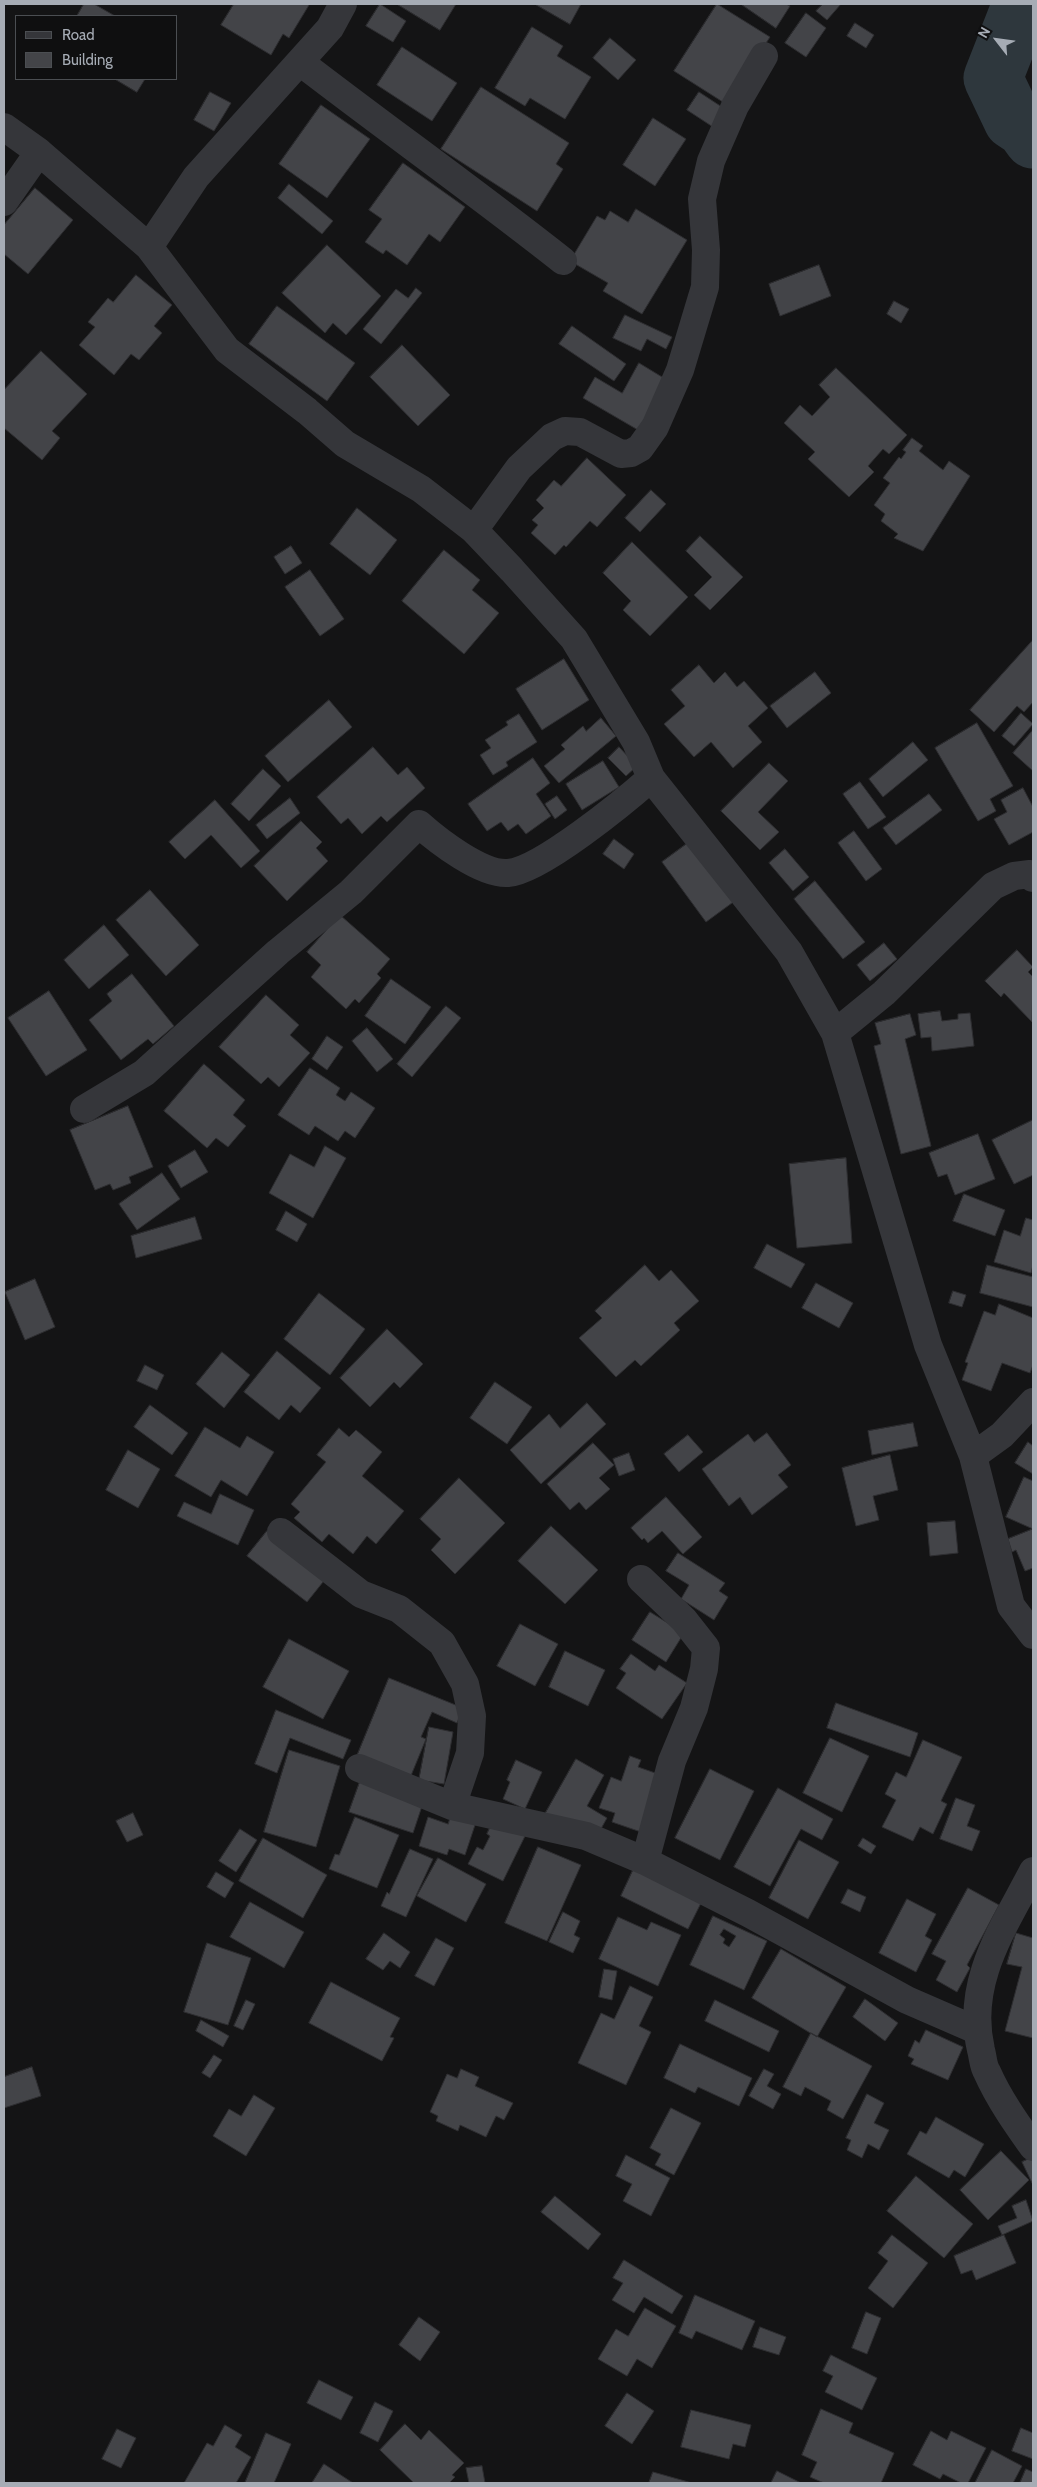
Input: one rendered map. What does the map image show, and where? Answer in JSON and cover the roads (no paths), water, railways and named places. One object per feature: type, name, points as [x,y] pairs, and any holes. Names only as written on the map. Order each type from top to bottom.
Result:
[{"type":"street","points":[[149,247],[196,177],[330,28],[342,4]]},
{"type":"street","points":[[474,530],[519,468],[552,437],[566,431],[580,432],[622,454],[632,453],[640,448],[655,427],[680,370],[705,286],[706,250],[702,199],[712,161],[735,106],[764,56]]},
{"type":"street","points":[[300,62],[421,155],[478,194],[563,261]]},
{"type":"street","points":[[4,128],[39,152],[149,247],[227,350],[307,411],[345,444],[421,489],[474,530],[574,639],[636,742],[651,778],[789,952],[835,1033],[928,1345],[972,1456],[1011,1606],[1033,1635]]},
{"type":"street","points":[[4,202],[39,152]]},
{"type":"street","points":[[84,1109],[144,1073],[278,952],[351,892],[419,824],[444,846],[490,870],[508,873],[525,868],[552,854],[624,802],[651,778]]},
{"type":"street","points":[[835,1033],[884,993],[993,886],[1014,876],[1030,874],[1033,878]]},
{"type":"street","points":[[972,1456],[1002,1435],[1033,1402]]},
{"type":"street","points":[[281,1532],[361,1594],[399,1609],[442,1643],[465,1684],[472,1716],[470,1753],[452,1806]]},
{"type":"street","points":[[641,1579],[684,1620],[706,1648],[704,1669],[694,1708],[672,1761],[645,1861]]},
{"type":"street","points":[[359,1768],[452,1806],[586,1836],[645,1861],[804,1942],[906,2000],[976,2030]]},
{"type":"street","points":[[1033,1871],[991,1953],[978,1990],[976,2030],[986,2071],[1013,2118],[1033,2147]]},
{"type":"waterway","points":[[1022,4],[993,78],[1013,120],[1025,128],[1033,139]]}]
